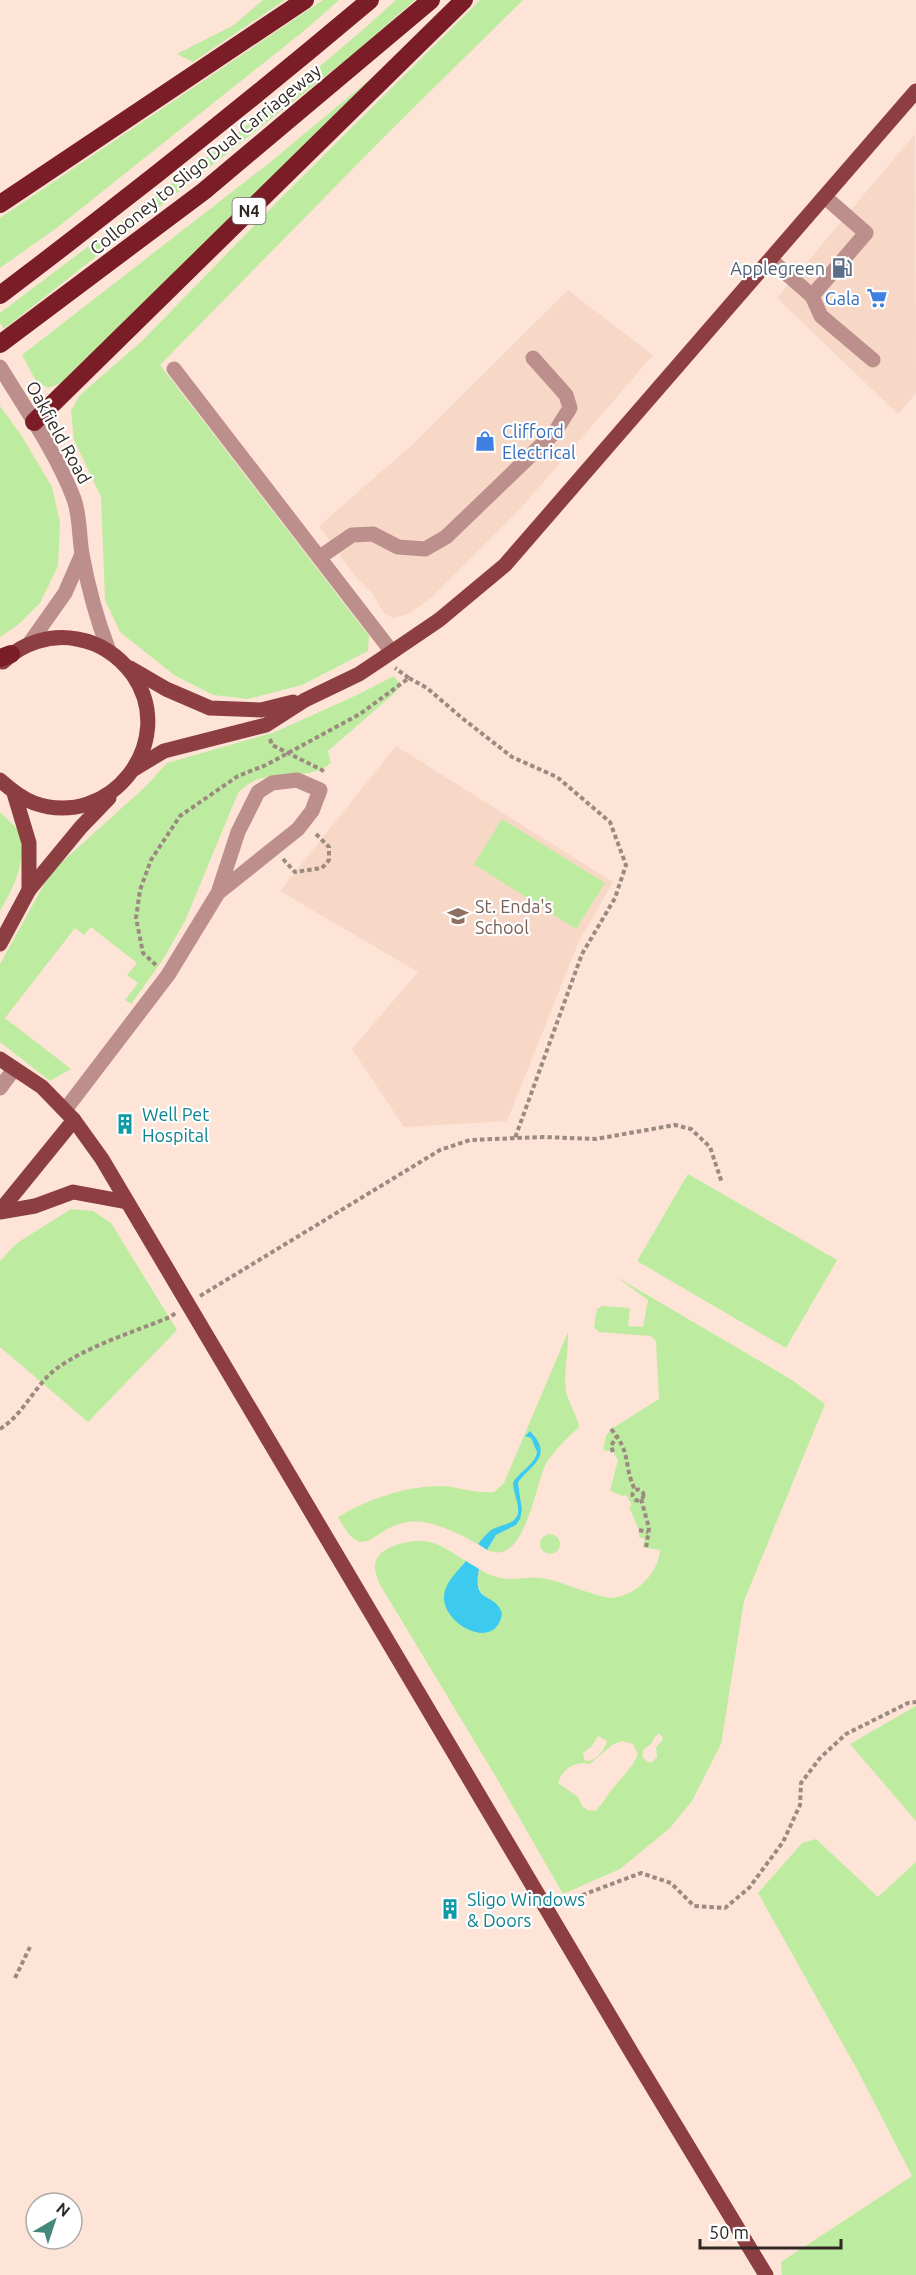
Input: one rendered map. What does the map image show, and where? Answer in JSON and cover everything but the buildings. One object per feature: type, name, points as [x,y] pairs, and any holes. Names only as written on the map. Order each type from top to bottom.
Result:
[{"type":"highway","points":[[0,204],[305,0]]},
{"type":"highway","name":"Collooney to Sligo Dual Carriageway","points":[[0,295],[138,191],[265,89],[370,0]]},
{"type":"highway","name":"Collooney to Sligo Dual Carriageway","points":[[0,344],[204,190],[431,0]]},
{"type":"highway","name":"N4","points":[[34,422],[464,0]]},
{"type":"main road","points":[[134,769],[164,751],[266,725],[305,699],[359,674],[439,620],[505,565],[916,91]]},
{"type":"main road","points":[[4,659],[28,644],[48,638],[68,637],[89,641],[109,651],[126,665],[166,689],[210,708],[261,710],[305,699]]},
{"type":"main road","points":[[0,944],[29,890],[81,827],[134,769],[144,748],[148,726],[146,704],[139,683],[126,665]]},
{"type":"main road","points":[[0,780],[14,793],[34,802],[55,807],[78,806],[100,799],[119,787]]},
{"type":"main road","points":[[14,793],[29,843],[29,890]]},
{"type":"main road","points":[[0,1059],[42,1087],[69,1115],[102,1159],[766,2275]]},
{"type":"main road","points":[[0,1212],[69,1115]]},
{"type":"main road","points":[[0,1212],[35,1206],[73,1191],[127,1202]]},
{"type":"street","points":[[812,296],[866,233],[825,197]]},
{"type":"street","points":[[771,260],[812,296],[821,316],[873,360]]},
{"type":"street","points":[[320,557],[352,535],[373,534],[398,547],[424,549],[446,537],[555,432],[570,408],[566,395],[533,358]]},
{"type":"street","name":"Oakfield Road","points":[[0,367],[34,422],[75,501],[82,554],[99,623],[109,651]]},
{"type":"street","points":[[174,369],[392,652]]},
{"type":"street","points":[[28,644],[65,593],[82,554]]},
{"type":"street","points":[[69,1115],[168,975],[218,892],[238,832],[258,792],[272,783],[297,780],[320,789],[312,811],[298,829],[218,892]]},
{"type":"street","points":[[0,1088],[14,1069]]},
{"type":"path","points":[[409,678],[427,688],[512,757],[557,777],[610,822],[626,865],[615,898],[582,954],[516,1138]]},
{"type":"path","points":[[273,849],[295,872],[322,868],[329,860],[329,847],[303,822]]},
{"type":"path","points":[[0,1429],[13,1420],[40,1384],[57,1369],[85,1353],[170,1317],[187,1304],[440,1150],[470,1140],[596,1139],[675,1125],[691,1129],[710,1147],[722,1183]]},
{"type":"path","points":[[610,1429],[627,1454],[630,1478],[635,1490],[631,1498],[641,1499]]},
{"type":"path","points":[[613,1452],[611,1446],[617,1437]]},
{"type":"path","points":[[635,1490],[644,1490],[641,1499],[648,1518],[646,1548]]},
{"type":"path","points":[[639,1530],[648,1532]]},
{"type":"path","points":[[547,1909],[641,1873],[670,1883],[694,1906],[725,1908],[749,1888],[783,1842],[800,1805],[801,1783],[820,1758],[846,1734],[908,1703],[916,1702]]},
{"type":"path","points":[[15,1978],[30,1947]]},
{"type":"shaded area","points":[[915,134],[916,393],[898,414],[777,298]]},
{"type":"shaded area","points":[[568,290],[653,355],[521,508],[432,597],[408,614],[393,618],[384,613],[372,593],[356,577],[319,526],[412,445]]},
{"type":"shaded area","name":"St. Enda's School","points":[[396,746],[613,882],[579,941],[507,1121],[404,1127],[352,1049],[418,972],[280,891]]},
{"type":"green space","points":[[263,0],[285,0],[193,62],[177,54],[234,25]]},
{"type":"green space","points":[[323,0],[339,0],[305,30],[58,227],[0,268],[0,218]]},
{"type":"green space","points":[[396,0],[415,0],[356,52],[4,329],[0,323],[0,313],[252,122]]},
{"type":"green space","points":[[480,0],[523,0],[387,134],[160,365],[369,636],[368,651],[302,685],[248,699],[213,695],[174,675],[120,632],[105,600],[101,497],[74,440],[71,411],[80,395],[142,341],[282,197]]},
{"type":"green space","points":[[374,76],[61,383],[48,388],[36,381],[22,355],[268,164]]},
{"type":"green space","points":[[0,406],[21,435],[52,487],[60,522],[58,566],[40,603],[19,624],[0,637]]},
{"type":"green space","points":[[394,676],[400,684],[397,691],[328,751],[331,763],[320,770],[308,773],[261,778],[238,793],[185,921],[162,961],[131,1004],[125,1000],[138,983],[127,975],[137,963],[91,927],[84,935],[75,928],[5,1018],[71,1069],[50,1081],[0,1042],[0,964],[51,872],[146,786],[167,763],[275,732]]},
{"type":"green space","points":[[0,812],[18,830],[22,853],[18,874],[0,911]]},
{"type":"green space","points":[[502,819],[605,883],[576,929],[474,864]]},
{"type":"green space","points":[[688,1174],[837,1260],[786,1348],[637,1261]]},
{"type":"green space","points":[[71,1209],[93,1211],[111,1223],[177,1330],[88,1422],[0,1347],[0,1261],[17,1243]]},
{"type":"green space","points":[[615,1276],[792,1380],[825,1404],[744,1601],[721,1744],[692,1801],[670,1828],[620,1869],[563,1894],[496,1777],[379,1583],[375,1564],[382,1553],[394,1545],[417,1541],[435,1543],[466,1561],[449,1583],[495,1603],[485,1597],[480,1590],[479,1569],[506,1579],[547,1579],[610,1598],[628,1594],[643,1583],[655,1568],[660,1550],[643,1547],[645,1539],[639,1537],[639,1530],[629,1507],[632,1505],[626,1495],[610,1491],[618,1460],[613,1452],[603,1450],[606,1436],[611,1429],[659,1399],[656,1341],[651,1336],[599,1332],[594,1327],[597,1309],[603,1306],[630,1308],[628,1326],[643,1327],[648,1300]],"holes":[[[659,1733],[663,1738],[656,1747],[657,1757],[652,1762],[648,1762],[643,1758],[643,1750]],[[598,1736],[607,1741],[599,1755],[593,1760],[585,1761],[583,1753],[592,1746]],[[622,1741],[633,1744],[638,1754],[630,1768],[598,1808],[595,1811],[587,1810],[582,1806],[578,1797],[558,1783],[563,1773],[570,1767],[590,1764],[612,1745]]]},
{"type":"green space","points":[[568,1332],[566,1391],[579,1427],[547,1462],[527,1520],[511,1547],[500,1552],[487,1550],[496,1535],[516,1525],[521,1503],[518,1483],[533,1465],[540,1453],[533,1433],[528,1436],[537,1451],[533,1463],[517,1476],[518,1511],[516,1517],[510,1523],[491,1531],[478,1544],[445,1528],[417,1522],[395,1525],[362,1542],[355,1540],[347,1532],[338,1517],[388,1495],[415,1488],[442,1486],[494,1492],[504,1483]]},
{"type":"green space","points":[[546,1534],[554,1534],[560,1540],[560,1548],[554,1554],[546,1554],[540,1548],[540,1540]]},
{"type":"green space","points":[[916,1706],[916,1821],[850,1744]]},
{"type":"green space","points":[[816,1839],[878,1897],[916,1862],[916,2275],[782,2275],[781,2262],[912,2176],[859,2073],[758,1893],[802,1843]]},
{"type":"water","points":[[530,1431],[537,1440],[540,1454],[538,1460],[518,1483],[522,1510],[520,1519],[516,1525],[496,1535],[487,1550],[478,1544],[484,1537],[491,1530],[511,1522],[517,1516],[518,1508],[513,1483],[533,1461],[537,1452],[531,1438],[525,1436]]},
{"type":"water","points":[[466,1561],[479,1569],[478,1580],[481,1593],[494,1602],[502,1613],[498,1625],[491,1631],[481,1633],[460,1625],[446,1607],[444,1596],[447,1586]]},
{"type":"place","name":"Applegreen","points":[[842,268]]},
{"type":"place","name":"Gala","points":[[877,298]]},
{"type":"place","name":"Clifford Electrical","points":[[485,441]]},
{"type":"place","name":"St. Enda's School","points":[[458,916]]},
{"type":"place","name":"Well Pet Hospital","points":[[125,1124]]},
{"type":"place","name":"Sligo Windows & Doors","points":[[450,1909]]}]
